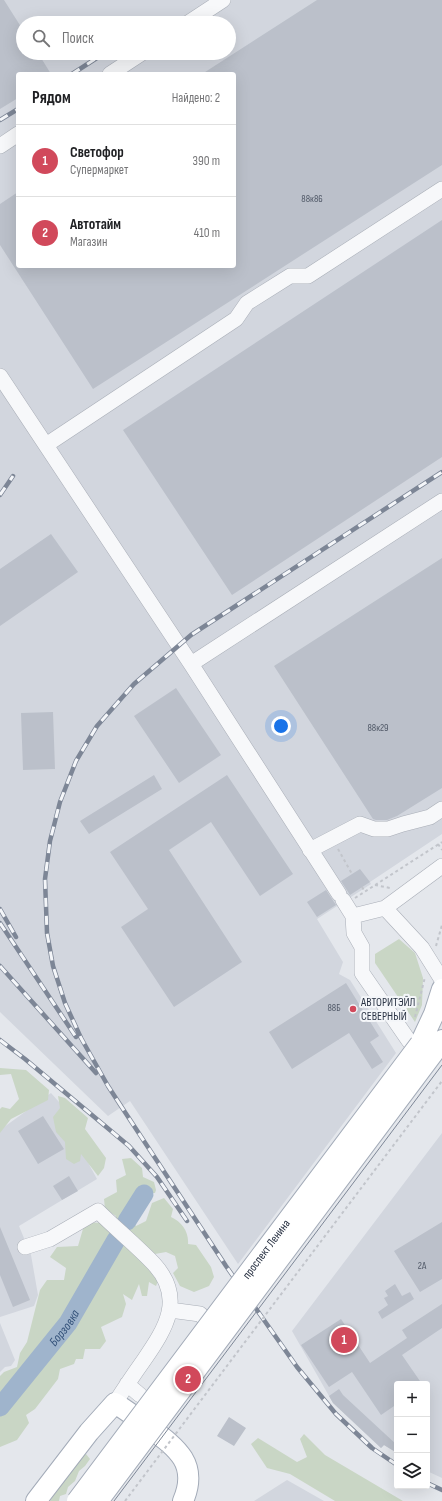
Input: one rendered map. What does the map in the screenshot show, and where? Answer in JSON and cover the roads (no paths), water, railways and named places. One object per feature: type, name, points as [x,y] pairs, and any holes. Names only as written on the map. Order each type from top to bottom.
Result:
[{"type":"main road","name":"проспект Ленина","points":[[98,1501],[424,1044],[442,989]]},
{"type":"main road","name":"проспект Ленина","points":[[77,1501],[424,1044]]},
{"type":"main road","points":[[36,1501],[89,1432],[115,1403],[168,1441],[184,1460],[187,1469],[187,1490],[183,1501]]},
{"type":"street","points":[[199,16],[223,0]]},
{"type":"street","points":[[113,72],[131,60]]},
{"type":"street","points":[[0,146],[16,135]]},
{"type":"street","points":[[46,445],[236,319],[246,303],[290,276],[308,276],[442,189]]},
{"type":"street","points":[[0,376],[191,664],[345,903],[354,933],[362,947],[362,973],[424,1044]]},
{"type":"street","points":[[191,664],[442,501]]},
{"type":"street","points":[[310,850],[360,824],[374,829],[388,829],[430,817],[442,809]]},
{"type":"street","points":[[385,908],[442,866]]},
{"type":"street","points":[[345,903],[385,908],[422,948],[442,980]]},
{"type":"street","points":[[25,1247],[50,1239],[98,1211],[154,1265],[168,1286],[171,1298],[170,1310],[160,1337],[115,1403]]},
{"type":"street","points":[[170,1310],[200,1314],[204,1318]]},
{"type":"street","points":[[127,1384],[140,1395]]},
{"type":"waterway","name":"Борзовка","points":[[127,1221],[144,1194]]},
{"type":"waterway","name":"Борзовка","points":[[0,1407],[68,1323],[116,1240]]},
{"type":"tram line","points":[[114,1501],[442,1065]]},
{"type":"railway","points":[[75,72],[94,60]]},
{"type":"railway","points":[[0,120],[16,110]]},
{"type":"railway","points":[[121,1106],[81,1038],[65,1003],[53,966],[47,933],[45,879],[50,841],[60,802],[76,761],[97,726],[134,684],[191,635],[442,472]]},
{"type":"railway","points":[[0,495],[13,476]]},
{"type":"railway","points":[[0,909],[16,937]]},
{"type":"railway","points":[[0,923],[76,1037]]},
{"type":"railway","points":[[0,966],[96,1073]]},
{"type":"railway","points":[[0,1040],[129,1146],[157,1177],[187,1221]]},
{"type":"railway","points":[[119,1103],[226,1266],[297,1367],[336,1414],[372,1448],[394,1463]]},
{"type":"railway","points":[[232,1281],[243,1308]]},
{"type":"railway","points":[[430,1484],[442,1490]]},
{"type":"place","name":"АВТОРИТЭЙЛ СЕВЕРНЫЙ","points":[[353,1009]]},
{"type":"place","name":"Светофор","points":[[344,1340]]},
{"type":"place","name":"Автотайм","points":[[188,1379]]}]
